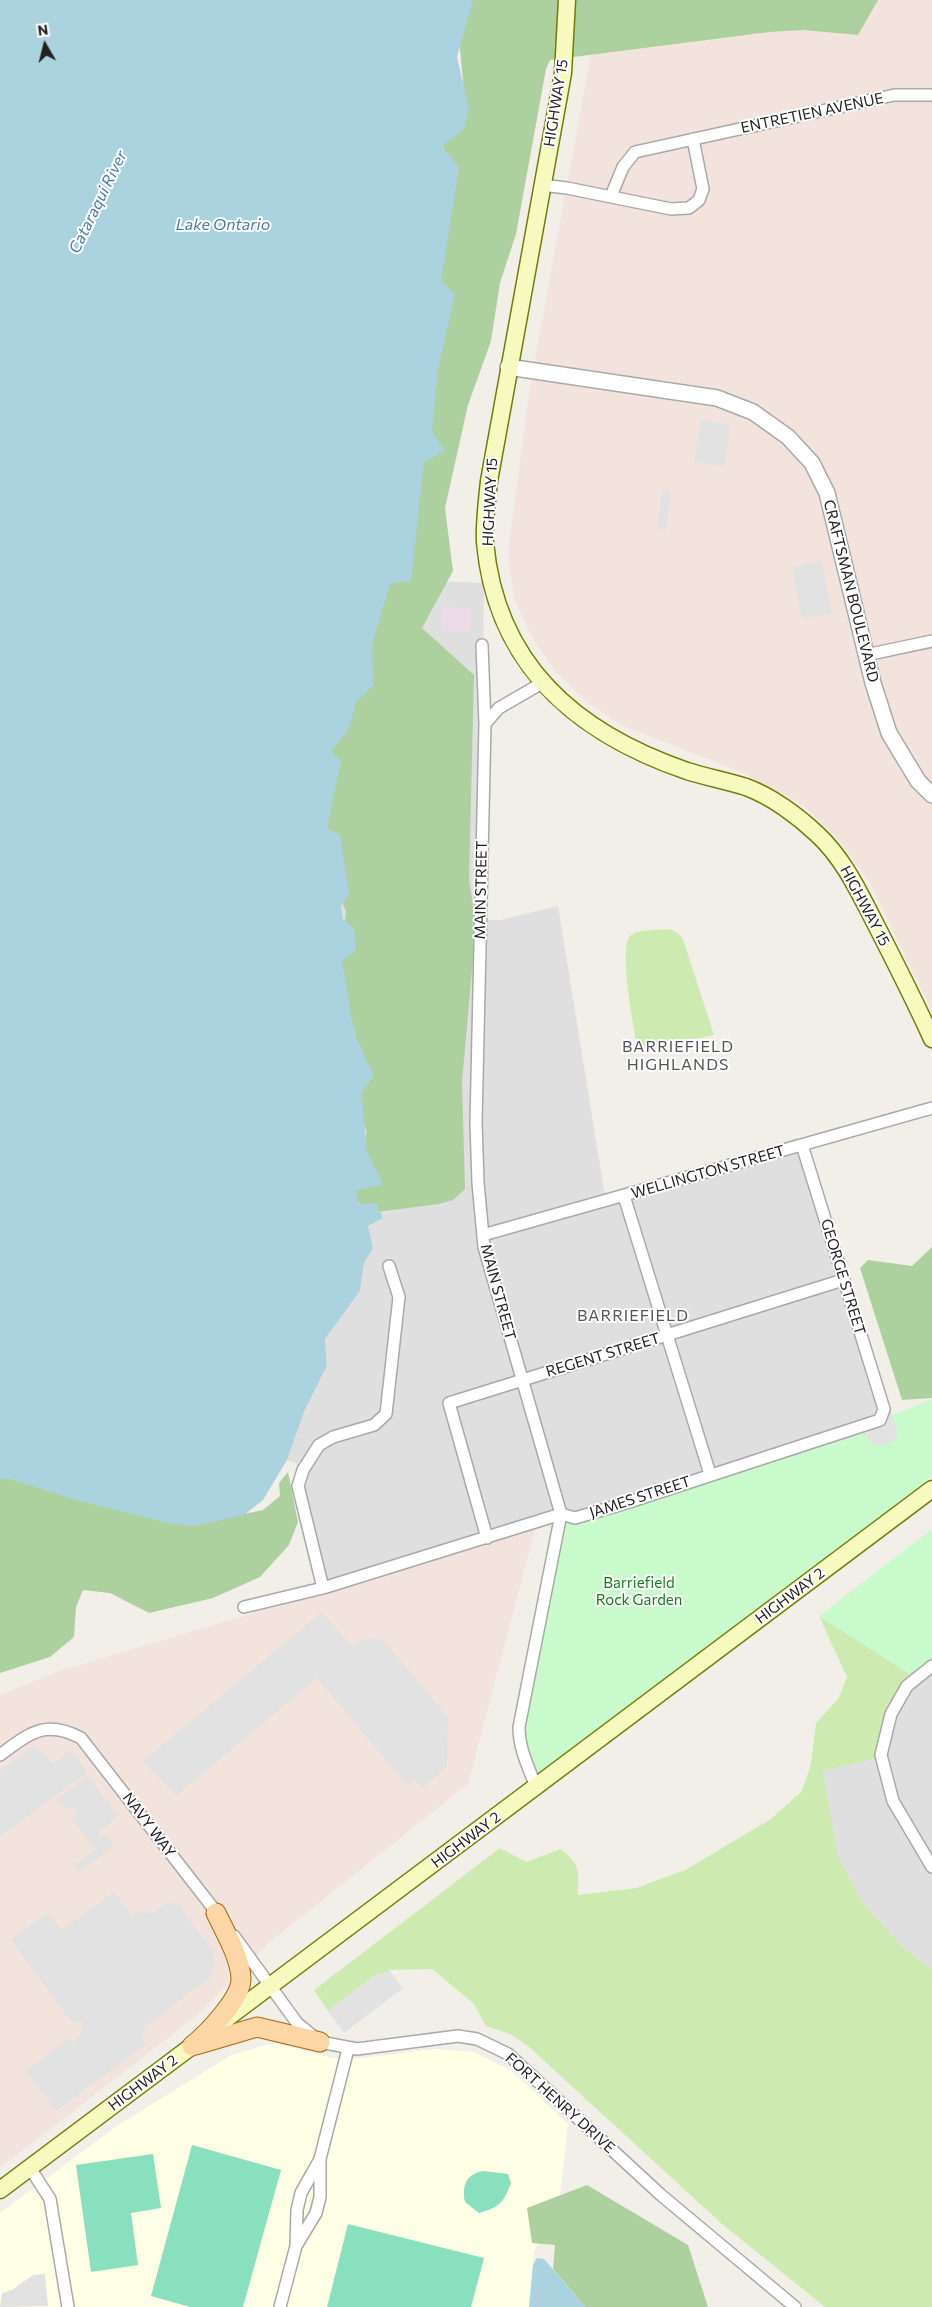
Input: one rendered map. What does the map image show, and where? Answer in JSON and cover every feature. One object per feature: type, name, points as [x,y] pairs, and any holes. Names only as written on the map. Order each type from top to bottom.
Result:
[{"type":"main road","name":"HIGHWAY 15","points":[[566,0],[563,73],[541,185],[520,312],[492,451],[485,540],[498,610],[521,653],[542,683],[582,720],[617,742],[686,770],[748,788],[784,808],[818,834],[844,865],[913,996],[932,1039]]},
{"type":"main road","name":"HIGHWAY 2","points":[[0,2190],[932,1489]]},
{"type":"main road","points":[[199,2041],[235,1998],[242,1978],[216,1913]]},
{"type":"main road","points":[[199,2041],[257,2028],[320,2042]]},
{"type":"street","name":"ENTRETIEN AVENUE","points":[[611,196],[623,167],[635,152],[894,95],[932,95]]},
{"type":"street","points":[[541,185],[611,196],[671,209],[689,208],[699,200],[703,189],[693,138]]},
{"type":"street","name":"CRAFTSMAN BOULEVARD","points":[[508,367],[717,398],[753,412],[788,437],[812,463],[827,493],[866,655],[889,733],[918,781],[932,795]]},
{"type":"street","points":[[866,655],[932,641]]},
{"type":"street","name":"MAIN STREET","points":[[482,645],[485,724],[476,1123],[478,1183],[484,1247],[561,1514],[519,1727],[523,1755],[536,1787]]},
{"type":"street","points":[[485,724],[499,708],[542,683]]},
{"type":"street","name":"WELLINGTON STREET","points":[[483,1235],[932,1108]]},
{"type":"street","name":"GEORGE STREET","points":[[802,1145],[884,1409]]},
{"type":"street","points":[[624,1196],[710,1474]]},
{"type":"street","points":[[323,1588],[298,1486],[304,1470],[319,1445],[333,1437],[374,1425],[386,1414],[399,1297],[389,1266]]},
{"type":"street","name":"REGENT STREET","points":[[487,1538],[449,1403],[843,1280]]},
{"type":"street","name":"JAMES STREET","points":[[244,1608],[323,1588],[561,1514],[575,1518],[874,1423],[880,1420],[884,1409]]},
{"type":"street","points":[[932,1666],[907,1686],[891,1714],[882,1755],[893,1801],[932,1867]]},
{"type":"street","name":"NAVY WAY","points":[[0,1755],[24,1737],[44,1728],[66,1730],[81,1738],[271,1985]]},
{"type":"street","name":"FORT HENRY DRIVE","points":[[271,1985],[297,2023],[320,2042],[348,2049],[367,2049],[424,2038],[458,2036],[477,2039],[498,2048],[523,2066],[661,2195],[795,2307]]},
{"type":"street","points":[[296,2246],[316,2213],[320,2197],[320,2159],[348,2049]]},
{"type":"street","points":[[280,2307],[296,2246],[297,2210],[300,2193],[320,2159]]},
{"type":"street","points":[[30,2168],[50,2199],[68,2307]]},
{"type":"shaded area","points":[[601,0],[932,0],[932,1012],[870,883],[837,838],[803,805],[743,773],[621,725],[588,703],[555,671],[533,640],[514,598],[508,553],[530,386]]},
{"type":"shaded area","points":[[701,420],[731,425],[724,467],[694,462]]},
{"type":"shaded area","points":[[662,490],[671,491],[666,530],[657,529]]},
{"type":"shaded area","points":[[822,561],[832,613],[802,619],[792,567]]},
{"type":"shaded area","name":"BARRIEFIELD","points":[[411,580],[484,583],[481,920],[500,920],[558,906],[605,1196],[797,1138],[878,1403],[879,1413],[871,1419],[709,1470],[575,1518],[561,1514],[326,1586],[309,1534],[296,1463],[287,1460],[304,1412],[327,1367],[325,1339],[360,1291],[364,1263],[373,1248],[368,1226],[358,1205],[356,1190],[367,1152],[361,1092],[374,1076],[354,1033],[342,961],[354,928],[343,919],[341,906]]},
{"type":"shaded area","points":[[443,607],[470,608],[469,632],[442,631]]},
{"type":"shaded area","points":[[884,1409],[890,1409],[896,1426],[897,1436],[892,1441],[881,1446],[873,1443],[867,1437],[863,1426]]},
{"type":"shaded area","points":[[535,1529],[468,1784],[269,1943],[200,2013],[0,2168],[0,1695],[56,1672]]},
{"type":"shaded area","points":[[322,1612],[353,1647],[361,1640],[372,1638],[379,1639],[389,1646],[448,1718],[447,1767],[422,1788],[415,1780],[408,1786],[317,1678],[176,1796],[143,1761]]},
{"type":"shaded area","points":[[932,1659],[932,1969],[904,1948],[862,1902],[838,1856],[823,1771],[884,1757],[895,1703],[910,1674]]},
{"type":"shaded area","points":[[33,1746],[38,1752],[41,1750],[52,1764],[71,1750],[87,1772],[0,1837],[0,1770]]},
{"type":"shaded area","points":[[88,1776],[118,1816],[98,1833],[101,1837],[105,1834],[114,1846],[79,1872],[74,1866],[95,1850],[71,1818],[78,1813],[72,1806],[65,1810],[57,1799]]},
{"type":"shaded area","points":[[114,1892],[132,1917],[141,1910],[148,1913],[154,1912],[168,1902],[178,1904],[212,1950],[215,1962],[210,1977],[144,2028],[146,2032],[141,2037],[146,2044],[56,2111],[26,2071],[68,2039],[72,2043],[81,2034],[83,2023],[80,2020],[73,2024],[11,1940],[48,1913],[62,1930]]},
{"type":"shaded area","points":[[389,1970],[403,1988],[344,2033],[328,2011],[379,1972],[382,1975]]},
{"type":"shaded area","points":[[269,2044],[282,2045],[332,2058],[361,2058],[435,2049],[474,2052],[512,2071],[568,2124],[560,2195],[534,2252],[529,2307],[0,2307],[0,2213],[117,2126],[231,2055]]},
{"type":"shaded area","points":[[45,2274],[48,2306],[0,2307],[2,2293],[12,2290],[33,2275]]},
{"type":"green space","points":[[462,0],[878,0],[858,35],[803,30],[769,32],[550,60],[546,69],[516,234],[500,283],[491,341],[468,405],[445,508],[453,571],[422,628],[474,675],[469,880],[476,925],[462,1082],[465,1189],[453,1200],[439,1204],[369,1213],[338,1183],[367,1133],[347,1079],[356,1038],[348,1013],[333,986],[343,941],[346,911],[334,885],[310,809],[443,183],[443,133],[464,93],[458,27]]},
{"type":"green space","points":[[669,929],[678,933],[683,939],[714,1035],[638,1051],[626,972],[627,943],[631,935],[635,933]]},
{"type":"green space","points":[[932,1247],[932,1398],[902,1400],[860,1268],[868,1260],[912,1266]]},
{"type":"green space","name":"Barriefield Rock Garden","points":[[932,1399],[932,1476],[536,1787],[519,1743],[561,1514],[575,1518],[880,1420]]},
{"type":"green space","points":[[0,1466],[215,1520],[263,1510],[280,1496],[279,1483],[288,1472],[298,1522],[289,1545],[260,1577],[213,1598],[149,1613],[110,1593],[83,1590],[76,1607],[74,1637],[50,1657],[0,1673]]},
{"type":"green space","points":[[932,1529],[932,1659],[910,1674],[819,1616]]},
{"type":"green space","points":[[819,1616],[910,1674],[895,1703],[884,1757],[823,1771],[838,1856],[862,1902],[904,1948],[932,1969],[932,2307],[825,2307],[722,2224],[528,2046],[510,2034],[486,2026],[474,2004],[432,1969],[389,1970],[382,1975],[379,1972],[328,2011],[314,1990],[500,1848],[526,1862],[561,1849],[576,1865],[578,1895],[636,1888],[685,1870],[771,1819],[802,1791],[811,1764],[816,1723],[838,1699],[847,1677]]},
{"type":"green space","points":[[192,2145],[281,2170],[243,2307],[190,2307],[151,2296]]},
{"type":"green space","points":[[153,2154],[161,2208],[131,2213],[138,2265],[91,2272],[76,2165]]},
{"type":"green space","points":[[483,2171],[508,2174],[511,2183],[500,2203],[492,2209],[479,2213],[465,2202],[464,2191],[469,2178]]},
{"type":"green space","points":[[587,2185],[688,2245],[708,2307],[585,2307],[553,2269],[555,2245],[532,2243],[527,2208]]},
{"type":"green space","points":[[348,2224],[484,2258],[471,2307],[327,2307]]},
{"type":"water","name":"Lake Ontario","points":[[0,0],[473,0],[457,57],[469,109],[464,129],[442,146],[459,168],[441,280],[455,294],[438,369],[432,432],[445,451],[424,462],[411,580],[390,584],[372,644],[373,686],[356,702],[349,728],[331,752],[341,761],[327,828],[340,835],[349,895],[341,906],[343,919],[354,928],[356,951],[342,961],[354,1033],[374,1076],[361,1092],[367,1152],[383,1184],[356,1191],[358,1204],[376,1203],[383,1218],[368,1226],[373,1248],[364,1263],[360,1291],[325,1339],[327,1366],[304,1412],[287,1460],[263,1500],[244,1515],[193,1526],[168,1523],[73,1499],[10,1479],[0,1479]]},
{"type":"water","points":[[537,2258],[544,2259],[585,2307],[529,2307],[533,2265]]},
{"type":"district","name":"BARRIEFIELD HIGHLANDS","points":[[678,1056]]},
{"type":"district","name":"BARRIEFIELD","points":[[633,1316]]},
{"type":"water label","name":"Cataraqui River","points":[[98,202]]}]
